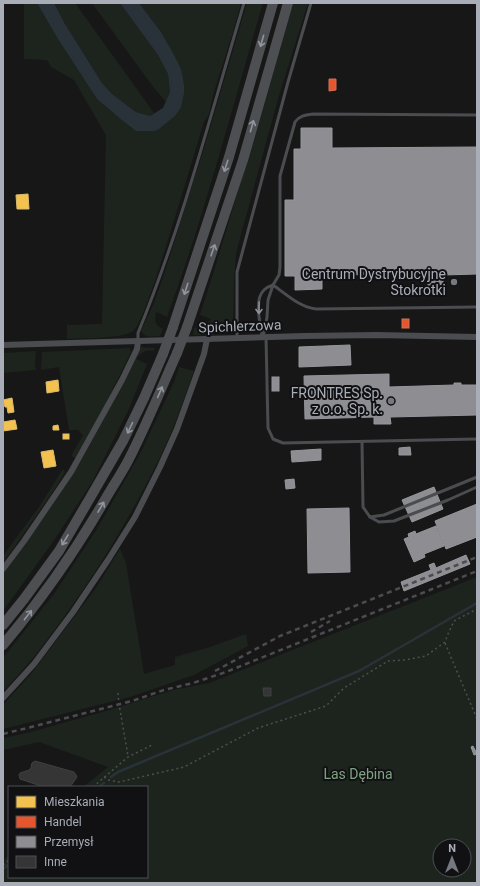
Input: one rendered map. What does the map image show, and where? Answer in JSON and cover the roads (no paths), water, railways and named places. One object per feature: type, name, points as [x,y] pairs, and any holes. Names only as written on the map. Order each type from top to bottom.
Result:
[{"type":"main road","points":[[3,625],[24,599],[59,550],[123,441],[144,398],[173,327],[229,157],[272,3]]},
{"type":"main road","points":[[3,645],[64,566],[128,462],[177,353],[243,160],[288,3]]},
{"type":"street","name":"Spichlerzowa","points":[[3,345],[377,335],[477,338]]},
{"type":"street","points":[[3,698],[34,664],[73,612],[135,517],[177,429],[204,354],[207,339]]},
{"type":"street","points":[[3,569],[71,472],[122,380],[137,349],[138,341]]},
{"type":"lane","points":[[138,341],[138,333],[164,264],[190,186],[244,3]]},
{"type":"lane","points":[[237,338],[237,272],[288,82],[311,3]]},
{"type":"lane","points":[[264,338],[268,300],[273,285],[279,275],[280,267],[280,176],[294,122],[301,116],[312,114],[477,115]]},
{"type":"lane","points":[[273,285],[303,306],[316,309],[477,307]]},
{"type":"lane","points":[[273,285],[264,290],[259,303],[259,316],[264,338],[268,428],[273,439],[283,443],[477,439]]},
{"type":"lane","points":[[362,442],[363,507],[370,517],[380,522],[394,521],[477,487]]},
{"type":"lane","points":[[370,517],[384,515],[477,477]]},
{"type":"waterway","points":[[111,777],[118,772],[359,671],[477,603]]},
{"type":"waterway","points":[[100,786],[104,783]]},
{"type":"waterway","points":[[3,869],[8,865]]},
{"type":"railway","points":[[215,671],[280,636],[477,557]]},
{"type":"railway","points":[[3,734],[132,701],[226,672],[477,571]]},
{"type":"railway","points":[[311,632],[330,621]]},
{"type":"place","name":"Centrum Dystrybucyjne Stokrotki","points":[[454,282]]},
{"type":"place","name":"FRONTRES Sp. z o.o. Sp. k.","points":[[391,401]]},
{"type":"park label","name":"Las Dębina","points":[[358,774]]}]
